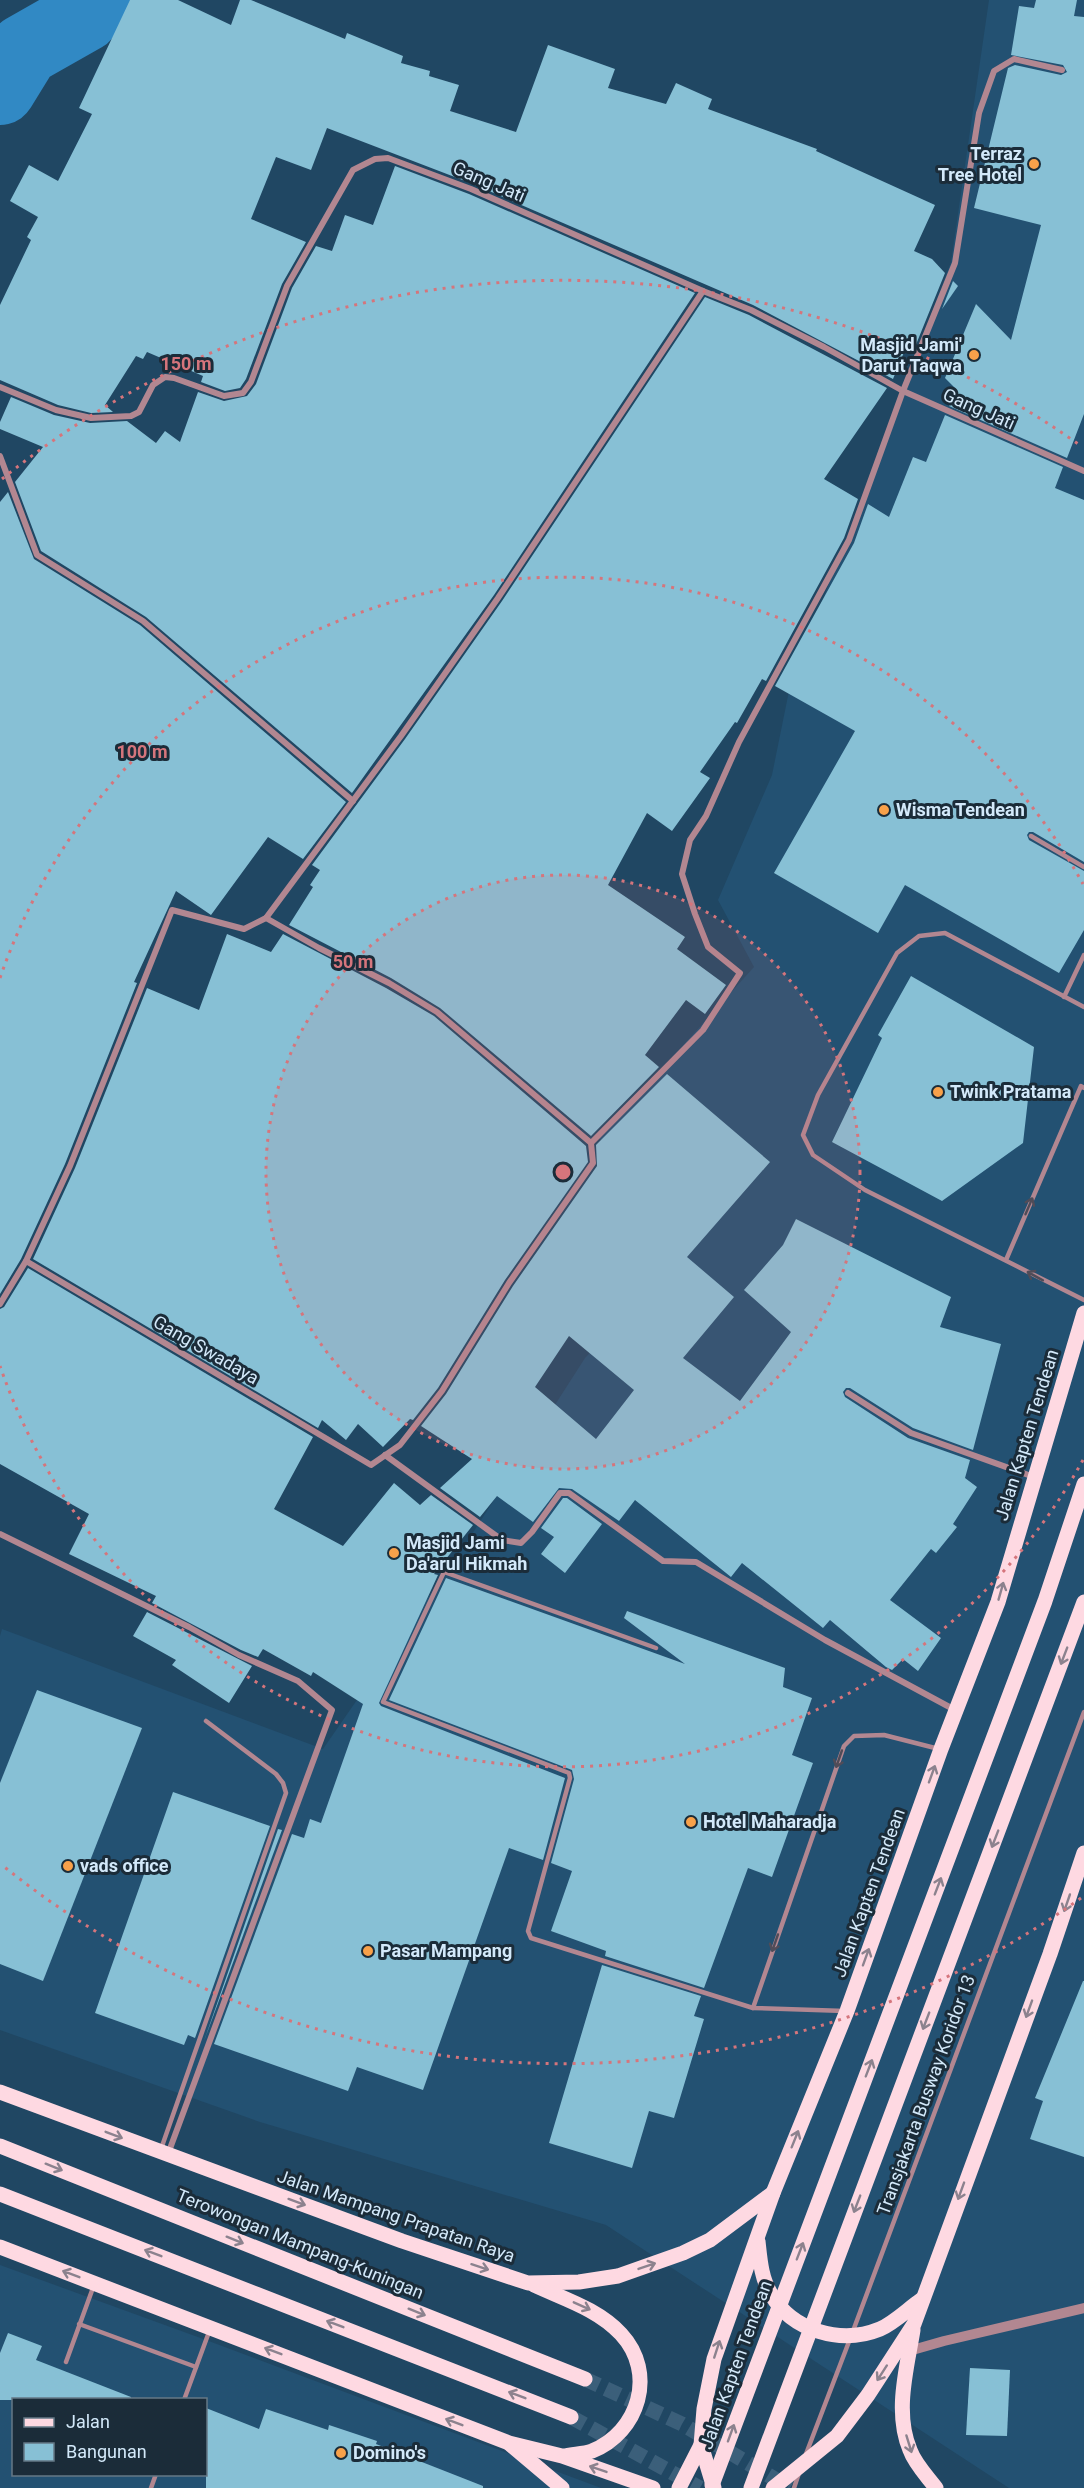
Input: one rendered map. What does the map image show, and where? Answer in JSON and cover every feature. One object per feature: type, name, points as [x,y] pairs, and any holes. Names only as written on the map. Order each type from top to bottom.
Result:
[{"type":"main road","name":"Jalan Kapten Tendean","points":[[713,2488],[701,2445],[704,2409],[714,2359],[773,2193],[847,2011],[941,1749],[998,1602],[1084,1313]]},
{"type":"main road","name":"Jalan Kapten Tendean","points":[[713,2488],[1045,1600],[1084,1484]]},
{"type":"main road","points":[[751,2488],[1084,1602]]},
{"type":"main road","points":[[936,2488],[909,2449],[903,2421],[903,2385],[914,2324],[1050,1954],[1084,1852]]},
{"type":"main road","name":"Jalan Mampang Prapatan Raya","points":[[0,2092],[402,2241],[528,2283],[579,2282],[618,2276],[665,2260],[711,2240],[773,2193]]},
{"type":"main road","name":"Terowongan Mampang-Kuningan","points":[[0,2145],[585,2379]]},
{"type":"main road","points":[[0,2194],[571,2416]]},
{"type":"main road","points":[[758,2237],[761,2268],[770,2293],[784,2312],[807,2326],[834,2336],[853,2337],[881,2329],[921,2300]]},
{"type":"main road","points":[[0,2247],[509,2443],[562,2456],[653,2488]]},
{"type":"main road","points":[[528,2283],[590,2310],[621,2335],[635,2357],[640,2378],[639,2401],[628,2423],[612,2438],[591,2451],[562,2456]]},
{"type":"main road","points":[[773,2488],[837,2436],[868,2395],[914,2324]]},
{"type":"main road","points":[[509,2443],[562,2488]]},
{"type":"main road","points":[[679,2488],[701,2445]]},
{"type":"street","points":[[591,1143],[703,1030],[740,973],[708,947],[694,914],[682,874],[690,840],[706,816],[740,742],[849,540],[903,391],[955,263],[979,113],[994,71],[1014,59],[1062,70]]},
{"type":"street","name":"Gang Jati","points":[[0,387],[56,410],[91,417],[131,416],[139,412],[153,385],[165,377],[174,378],[224,396],[243,393],[251,382],[287,286],[353,170],[375,159],[388,158],[471,189],[761,315],[903,391],[1084,471]]},
{"type":"street","points":[[0,1304],[26,1261],[70,1166],[172,910],[244,928],[266,918],[498,598],[703,291]]},
{"type":"street","points":[[0,456],[37,555],[143,621],[353,801]]},
{"type":"street","points":[[266,918],[389,983],[437,1012],[591,1143],[593,1163],[509,1283],[442,1391],[400,1445],[385,1455],[502,1540],[521,1544],[560,1493],[568,1493],[663,1561],[696,1562],[825,1640],[956,1710]]},
{"type":"street","name":"Gang Swadaya","points":[[26,1261],[371,1465],[385,1455]]},
{"type":"street","points":[[848,1393],[911,1433],[1034,1477]]},
{"type":"street","points":[[0,1534],[189,1627],[239,1655],[298,1681],[332,1710],[164,2153]]},
{"type":"street","points":[[909,2351],[1084,2308]]},
{"type":"lane","points":[[1031,836],[1084,867]]},
{"type":"lane","points":[[1084,1007],[945,933],[919,936],[897,953],[818,1095],[803,1135],[813,1155],[865,1190],[1084,1300]]},
{"type":"lane","points":[[1064,997],[1084,955]]},
{"type":"lane","points":[[1006,1260],[1081,1086],[1084,1088]]},
{"type":"lane","points":[[656,1648],[444,1572],[382,1702],[569,1773],[570,1778],[528,1931],[531,1938],[753,2008],[847,2011]]},
{"type":"lane","name":"Transjakarta Busway Koridor 13","points":[[794,2488],[1084,1712]]},
{"type":"lane","points":[[164,2153],[285,1793],[283,1783],[276,1774],[206,1721]]},
{"type":"lane","points":[[753,2008],[844,1746],[854,1736],[884,1735],[941,1749]]},
{"type":"lane","points":[[66,2362],[95,2284]]},
{"type":"lane","points":[[79,2324],[196,2367]]},
{"type":"lane","points":[[185,2398],[212,2328]]},
{"type":"shaded area","points":[[989,0],[1084,0],[1084,2488],[1009,2488],[606,2225],[260,2122],[0,2030],[0,1636],[2,1629],[323,1749],[474,1531],[585,1358],[695,1243],[599,1138],[754,967],[718,900],[772,775],[790,686],[951,262]]},
{"type":"shaded area","points":[[0,2265],[206,2340],[601,2488],[0,2488]]},
{"type":"building","points":[[130,0],[178,0],[231,25],[240,0],[251,0],[345,39],[347,33],[403,56],[401,63],[430,71],[429,76],[459,85],[450,111],[516,132],[548,45],[615,69],[608,88],[666,104],[676,83],[712,99],[708,109],[817,149],[816,151],[935,205],[914,251],[932,259],[945,273],[915,347],[909,340],[893,379],[753,305],[473,184],[327,128],[311,170],[276,157],[251,219],[306,242],[282,284],[246,379],[240,388],[225,391],[201,382],[203,376],[147,352],[143,359],[136,356],[105,405],[113,412],[91,413],[58,405],[0,380],[0,305],[31,240],[27,237],[38,217],[10,201],[29,165],[58,181],[92,114],[79,108]]},
{"type":"building","points":[[1036,0],[1077,0],[1074,16],[1084,17],[1084,414],[1067,458],[949,406],[956,389],[945,378],[976,304],[1011,340],[1041,225],[974,208],[1008,68],[1015,65],[1061,75],[1067,72],[1063,65],[1011,55],[1019,6],[1034,8]]},
{"type":"building","points":[[395,166],[469,194],[695,293],[494,595],[352,793],[146,617],[41,551],[15,482],[43,447],[0,429],[0,422],[11,397],[54,415],[90,423],[127,421],[156,443],[165,431],[180,442],[198,392],[224,401],[247,396],[256,384],[292,288],[316,246],[332,251],[345,215],[373,225]]},
{"type":"building","points":[[953,281],[958,286],[942,309]]},
{"type":"building","points":[[705,297],[749,315],[887,388],[824,479],[858,499],[844,538],[766,681],[762,679],[737,723],[735,722],[700,772],[710,778],[672,831],[647,813],[608,885],[685,937],[677,949],[726,985],[705,1014],[686,1000],[645,1055],[659,1067],[591,1136],[440,1008],[391,978],[289,925],[313,887],[310,885],[320,870],[312,865],[405,739],[502,601]]},
{"type":"building","points":[[945,415],[1063,467],[1055,488],[1084,500],[1084,862],[1033,832],[1027,835],[1029,840],[1084,871],[1084,930],[1059,973],[905,885],[878,933],[774,873],[855,731],[775,686],[854,543],[868,504],[889,517],[913,457],[926,462]]},
{"type":"building","points":[[8,492],[34,559],[140,625],[346,802],[303,859],[268,837],[211,915],[176,891],[134,982],[137,983],[65,1164],[21,1259],[0,1294],[0,502]]},
{"type":"building","points":[[227,934],[271,952],[283,934],[434,1016],[586,1146],[588,1162],[505,1280],[438,1388],[413,1420],[410,1419],[383,1447],[358,1424],[346,1440],[322,1420],[318,1428],[33,1259],[75,1168],[147,988],[199,1010]]},
{"type":"building","name":"Twink Pratama","points":[[911,976],[1034,1047],[1023,1143],[942,1201],[832,1142],[882,1038],[878,1035]]},
{"type":"building","points":[[667,1074],[770,1162],[687,1257],[734,1297],[683,1358],[740,1401],[791,1332],[744,1290],[783,1245],[796,1219],[951,1297],[940,1327],[1001,1344],[973,1450],[913,1428],[850,1388],[846,1388],[843,1392],[845,1397],[908,1438],[970,1460],[965,1478],[977,1487],[953,1524],[957,1527],[936,1553],[931,1549],[890,1600],[941,1638],[918,1671],[903,1659],[892,1670],[886,1667],[830,1620],[823,1628],[742,1563],[731,1577],[635,1500],[619,1521],[572,1489],[559,1488],[533,1522],[497,1496],[480,1517],[440,1488],[472,1459],[421,1426],[446,1394],[513,1286],[597,1166],[596,1145]],"holes":[[[569,1336],[634,1390],[596,1439],[535,1387]]]},
{"type":"building","points":[[28,1268],[313,1437],[274,1509],[343,1546],[394,1483],[420,1505],[431,1495],[473,1525],[434,1574],[438,1575],[379,1703],[381,1706],[565,1778],[543,1860],[509,1848],[423,2090],[357,2067],[348,2091],[214,2044],[292,1834],[304,1838],[310,1819],[321,1823],[363,1704],[313,1672],[311,1676],[263,1649],[258,1657],[241,1650],[152,1603],[156,1596],[69,1554],[89,1514],[0,1464],[0,1309],[4,1307]]},
{"type":"building","points":[[563,1498],[567,1498],[602,1524],[565,1573],[541,1554],[554,1537],[541,1528]]},
{"type":"building","name":"Hotel Maharadja","points":[[446,1578],[685,1664],[624,1618],[627,1611],[785,1668],[783,1687],[812,1698],[792,1755],[813,1763],[772,1877],[748,1868],[704,1988],[605,1956],[606,1951],[551,1931],[572,1871],[551,1863],[574,1779],[572,1770],[389,1700]]},
{"type":"building","points":[[147,1612],[252,1666],[229,1703],[172,1665],[176,1660],[133,1636]]},
{"type":"building","points":[[37,1690],[142,1728],[43,1981],[0,1964],[0,1783]]},
{"type":"building","points":[[173,1792],[270,1826],[195,2038],[188,2035],[184,2045],[95,2013]]},
{"type":"building","points":[[278,1829],[282,1830],[204,2041]]},
{"type":"building","points":[[602,1965],[701,1996],[694,2016],[704,2019],[674,2118],[649,2111],[632,2168],[549,2143]]},
{"type":"building","points":[[1083,1981],[1084,2157],[1030,2139],[1043,2101],[1035,2098]]},
{"type":"building","points":[[8,2333],[42,2346],[36,2360],[131,2398],[12,2398],[12,2400],[0,2400],[0,2353]]},
{"type":"building","points":[[970,2368],[1010,2370],[1007,2436],[966,2435]]},
{"type":"building","points":[[207,2408],[259,2429],[266,2409],[328,2430],[329,2425],[377,2441],[376,2444],[483,2486],[483,2488],[206,2488]]},
{"type":"waterway","points":[[0,89],[24,50],[84,16],[97,0]]},
{"type":"tunnel","points":[[585,2379],[682,2424],[790,2488]]},
{"type":"tunnel","points":[[571,2417],[700,2488]]},
{"type":"place","name":"Terraz Tree Hotel","points":[[1034,164]]},
{"type":"place","name":"Masjid Jami' Darut Taqwa","points":[[974,355]]},
{"type":"place","name":"Wisma Tendean","points":[[884,810]]},
{"type":"place","name":"Twink Pratama","points":[[938,1092]]},
{"type":"place","name":"Masjid Jami Da'arul Hikmah","points":[[394,1553]]},
{"type":"place","name":"Hotel Maharadja","points":[[691,1822]]},
{"type":"place","name":"vads office","points":[[68,1866]]},
{"type":"place","name":"Pasar Mampang","points":[[368,1951]]},
{"type":"place","name":"Domino's","points":[[341,2453]]}]
